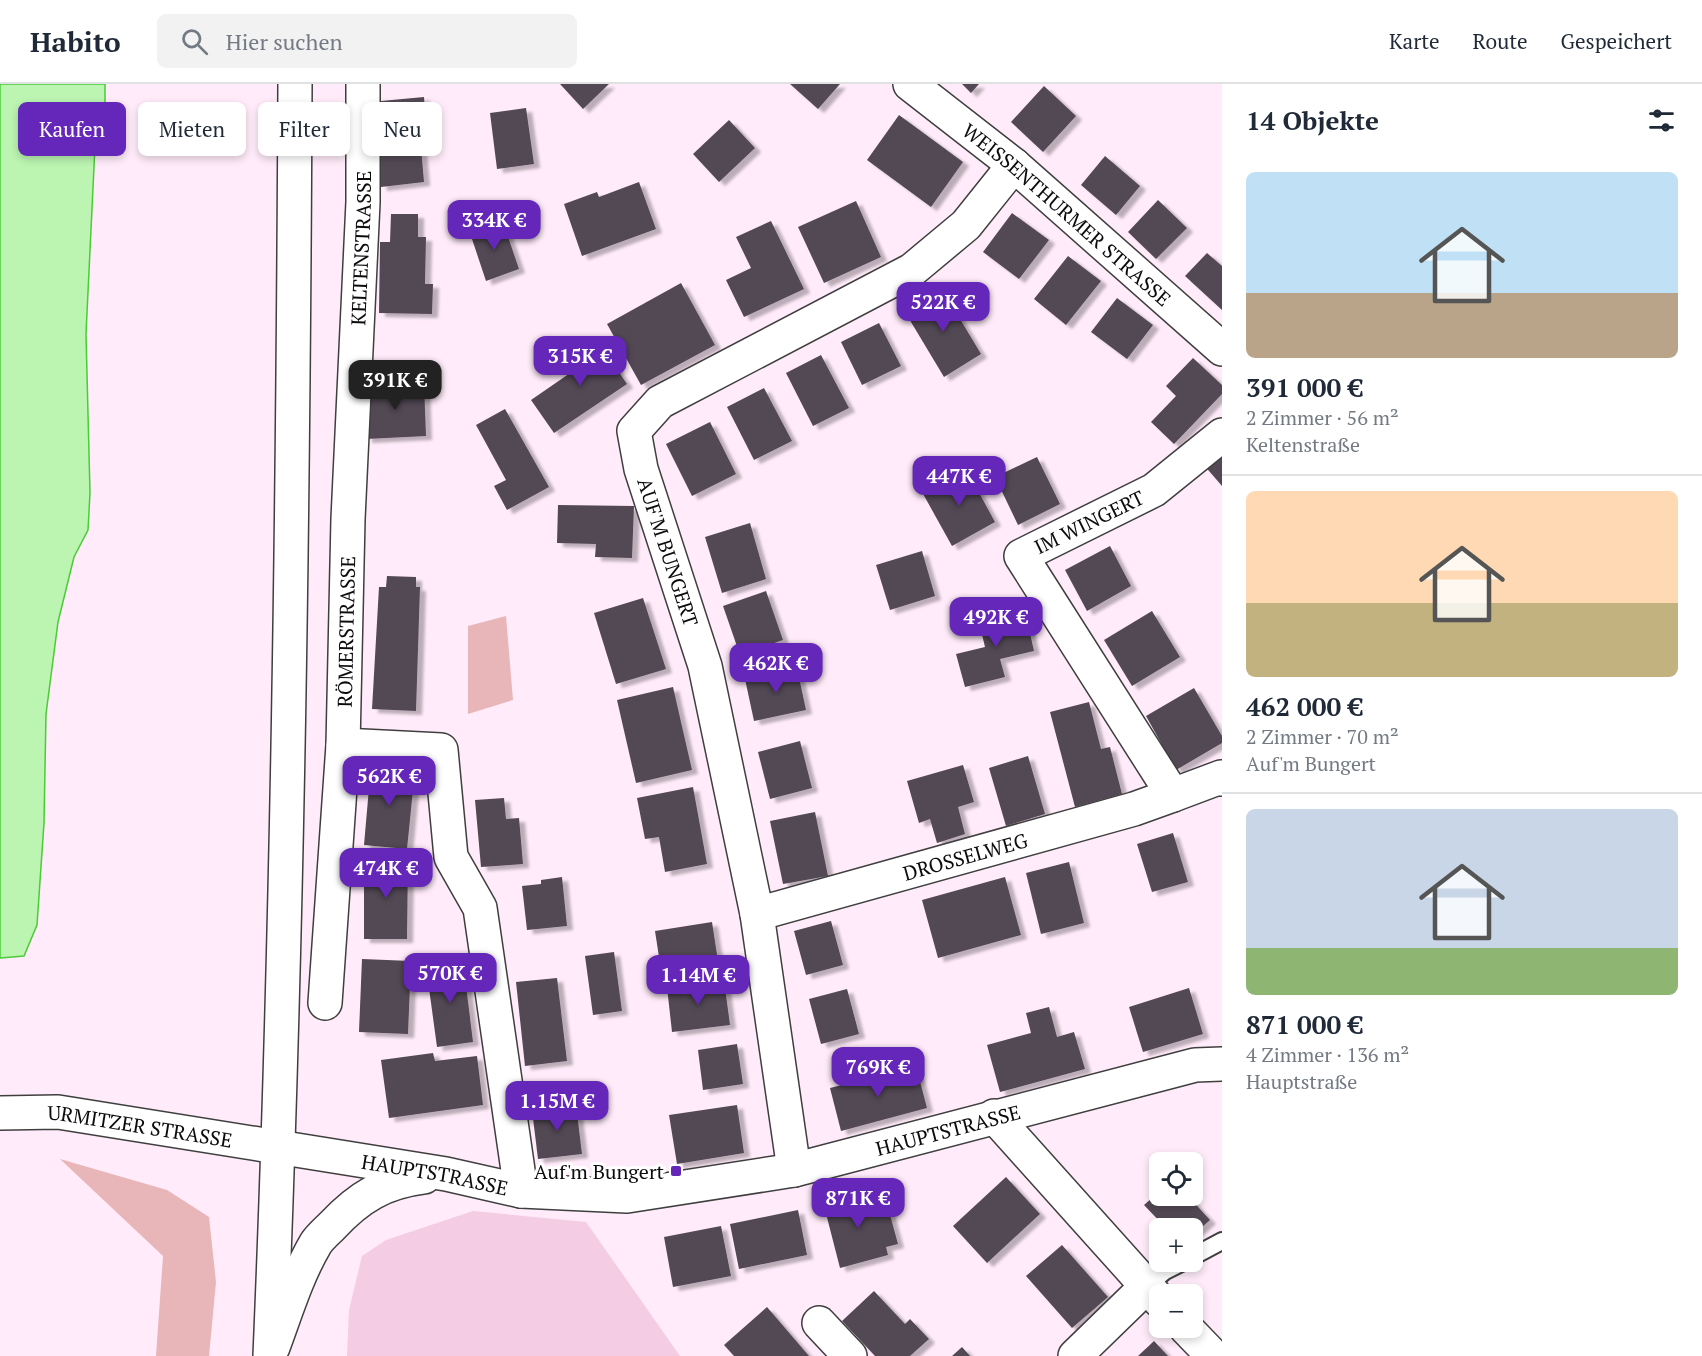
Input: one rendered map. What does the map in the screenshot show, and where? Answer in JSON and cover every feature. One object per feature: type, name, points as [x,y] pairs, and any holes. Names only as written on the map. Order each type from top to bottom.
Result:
[{"type":"street","points":[[270,1356],[279,1147],[292,536],[295,84]]},
{"type":"street","name":"KELTENSTRASSE","points":[[348,519],[363,202],[363,84]]},
{"type":"street","name":"WEISSENTHURMER STRASSE","points":[[910,84],[1014,165],[1222,349]]},
{"type":"street","name":"AUF'M BUNGERT","points":[[794,1170],[757,914],[705,666],[641,469],[634,431],[660,402],[912,270],[966,225],[1014,165]]},
{"type":"street","name":"IM WINGERT","points":[[1173,795],[1020,556],[1154,490],[1222,435]]},
{"type":"street","name":"RÖMERSTRASSE","points":[[326,1003],[343,744],[348,519]]},
{"type":"street","points":[[343,744],[441,750],[451,857],[480,908],[521,1191]]},
{"type":"street","points":[[1173,795],[1221,777],[1222,779]]},
{"type":"street","name":"DROSSELWEG","points":[[757,914],[1134,809],[1173,795]]},
{"type":"street","name":"HAUPTSTRASSE","points":[[279,1147],[446,1174],[521,1191],[627,1196],[794,1170],[1195,1065],[1222,1064]]},
{"type":"street","name":"URMITZER STRASSE","points":[[0,1113],[58,1112],[279,1147]]},
{"type":"street","points":[[994,1116],[1149,1290]]},
{"type":"street","points":[[270,1356],[290,1300],[317,1242],[350,1206],[379,1188],[406,1179],[446,1174]]},
{"type":"street","points":[[1075,1356],[1149,1297]]},
{"type":"street","points":[[819,1323],[850,1356]]},
{"type":"street","points":[[1196,1338],[1214,1356]]},
{"type":"lane","points":[[1203,1251],[1222,1241]]},
{"type":"shaded area","points":[[0,84],[105,84],[105,102],[18,102],[18,156],[95,156],[86,334],[90,493],[88,530],[74,557],[58,622],[46,714],[44,823],[37,925],[24,956],[0,958]]},
{"type":"shaded area","points":[[506,616],[513,700],[468,714],[468,626]]},
{"type":"shaded area","points":[[60,1159],[167,1190],[209,1217],[216,1282],[209,1356],[156,1356],[163,1256]]},
{"type":"shaded area","points":[[473,1211],[586,1222],[680,1356],[347,1356],[349,1310],[362,1256],[386,1240]]},
{"type":"building","points":[[560,84],[609,84],[583,109]]},
{"type":"building","points":[[790,84],[840,84],[818,109]]},
{"type":"building","points":[[962,84],[979,84],[971,93]]},
{"type":"building","points":[[1044,86],[1076,116],[1043,152],[1011,122]]},
{"type":"building","points":[[424,97],[424,102],[381,102]]},
{"type":"building","points":[[526,108],[534,164],[497,169],[490,113]]},
{"type":"building","points":[[899,115],[963,162],[931,207],[867,160]]},
{"type":"building","points":[[729,120],[755,148],[719,182],[693,154]]},
{"type":"building","points":[[378,156],[422,156],[424,182],[381,187]]},
{"type":"building","points":[[1105,156],[1140,186],[1116,215],[1081,185]]},
{"type":"building","points":[[639,182],[656,229],[582,256],[564,204],[597,192],[599,197]]},
{"type":"building","points":[[1158,200],[1187,228],[1156,259],[1128,232]]},
{"type":"building","points":[[856,201],[881,257],[824,283],[798,227]]},
{"type":"building","points":[[1012,213],[1049,240],[1019,279],[983,252]]},
{"type":"building","points":[[391,214],[418,214],[418,237],[426,237],[425,284],[433,284],[432,314],[379,313],[380,242],[390,242]]},
{"type":"building","points":[[771,221],[804,289],[744,317],[726,280],[751,268],[736,237]]},
{"type":"building","points":[[503,222],[519,269],[486,281],[470,233]]},
{"type":"building","points":[[1207,253],[1222,266],[1222,310],[1185,276]]},
{"type":"building","points":[[1068,256],[1101,281],[1066,325],[1034,299]]},
{"type":"building","points":[[681,283],[715,345],[641,385],[607,324]]},
{"type":"building","points":[[942,289],[981,354],[944,377],[905,312]]},
{"type":"building","points":[[1117,298],[1153,325],[1127,359],[1091,332]]},
{"type":"building","points":[[879,323],[901,366],[862,385],[841,342]]},
{"type":"building","points":[[596,339],[627,384],[554,433],[531,400],[576,369],[568,358]]},
{"type":"building","points":[[821,355],[849,408],[813,426],[786,373]]},
{"type":"building","points":[[1193,358],[1222,385],[1222,394],[1174,444],[1151,422],[1176,396],[1166,386]]},
{"type":"building","points":[[424,383],[426,436],[366,439],[364,385]]},
{"type":"building","points":[[764,388],[792,441],[754,460],[727,407]]},
{"type":"building","points":[[505,409],[549,487],[507,510],[494,486],[506,480],[476,425]]},
{"type":"building","points":[[710,422],[736,474],[692,496],[666,444]]},
{"type":"building","points":[[1222,446],[1222,486],[1203,464]]},
{"type":"building","points":[[1037,457],[1060,504],[1018,525],[995,477]]},
{"type":"building","points":[[965,467],[995,522],[952,546],[922,492]]},
{"type":"building","points":[[558,505],[634,506],[632,558],[595,557],[596,544],[557,543]]},
{"type":"building","points":[[750,523],[766,579],[722,593],[705,537]]},
{"type":"building","points":[[1110,546],[1131,586],[1087,611],[1065,570]]},
{"type":"building","points":[[922,551],[935,596],[890,610],[876,565]]},
{"type":"building","points":[[387,576],[416,577],[416,587],[420,587],[416,711],[372,709],[379,587],[386,587]]},
{"type":"building","points":[[766,591],[783,640],[740,655],[723,606]]},
{"type":"building","points":[[643,598],[666,669],[616,684],[594,613]]},
{"type":"building","points":[[1025,611],[1034,651],[1000,659],[1005,677],[965,687],[956,654],[985,647],[979,622]]},
{"type":"building","points":[[1152,611],[1180,657],[1132,686],[1104,640]]},
{"type":"building","points":[[797,668],[806,710],[754,721],[745,679]]},
{"type":"building","points":[[673,687],[692,770],[636,783],[617,700]]},
{"type":"building","points":[[1194,688],[1222,736],[1222,743],[1176,770],[1146,716]]},
{"type":"building","points":[[1089,702],[1101,749],[1110,747],[1122,794],[1075,807],[1050,712]]},
{"type":"building","points":[[800,741],[812,788],[770,799],[758,752]]},
{"type":"building","points":[[1028,756],[1045,814],[1006,826],[989,768]]},
{"type":"building","points":[[371,765],[415,770],[407,849],[364,845]]},
{"type":"building","points":[[963,765],[974,802],[958,807],[965,834],[937,843],[930,819],[919,823],[907,781]]},
{"type":"building","points":[[693,787],[707,864],[665,872],[659,837],[645,839],[637,798]]},
{"type":"building","points":[[504,798],[506,819],[519,818],[523,864],[481,867],[475,800]]},
{"type":"building","points":[[815,812],[828,876],[783,884],[770,821]]},
{"type":"building","points":[[1173,833],[1188,882],[1152,892],[1137,844]]},
{"type":"building","points":[[364,859],[408,859],[407,939],[364,939]]},
{"type":"building","points":[[1069,862],[1084,923],[1041,934],[1026,873]]},
{"type":"building","points":[[562,877],[567,926],[527,930],[522,886],[541,884],[541,880]]},
{"type":"building","points":[[1005,877],[1021,935],[938,958],[922,900]]},
{"type":"building","points":[[831,921],[843,965],[806,975],[794,931]]},
{"type":"building","points":[[712,922],[718,961],[661,970],[655,931]]},
{"type":"building","points":[[614,952],[622,1011],[593,1015],[585,956]]},
{"type":"building","points":[[362,959],[411,961],[408,1034],[359,1032]]},
{"type":"building","points":[[463,961],[473,1042],[437,1047],[426,966]]},
{"type":"building","points":[[557,978],[567,1061],[525,1066],[516,982]]},
{"type":"building","points":[[724,980],[730,1025],[672,1032],[667,987]]},
{"type":"building","points":[[1189,988],[1203,1034],[1143,1052],[1129,1007]]},
{"type":"building","points":[[847,989],[859,1034],[821,1044],[809,999]]},
{"type":"building","points":[[1049,1007],[1057,1037],[1074,1032],[1085,1069],[1000,1092],[987,1045],[1031,1033],[1026,1013]]},
{"type":"building","points":[[737,1044],[743,1084],[703,1090],[698,1050]]},
{"type":"building","points":[[433,1053],[435,1061],[477,1056],[483,1105],[389,1118],[381,1060]]},
{"type":"building","points":[[916,1066],[927,1108],[841,1131],[830,1088]]},
{"type":"building","points":[[576,1105],[582,1154],[538,1159],[532,1110]]},
{"type":"building","points":[[737,1105],[744,1153],[677,1164],[669,1115]]},
{"type":"building","points":[[1006,1177],[1040,1214],[987,1263],[953,1226]]},
{"type":"building","points":[[836,1190],[839,1202],[869,1194],[875,1215],[889,1211],[898,1244],[886,1247],[888,1255],[840,1268],[821,1194]]},
{"type":"building","points":[[1149,1201],[1149,1206],[1197,1206],[1210,1220],[1203,1226],[1203,1218],[1156,1218],[1144,1205]]},
{"type":"building","points":[[798,1210],[807,1255],[739,1269],[730,1224]]},
{"type":"building","points":[[721,1226],[731,1276],[673,1287],[664,1237]]},
{"type":"building","points":[[1062,1245],[1108,1297],[1072,1328],[1026,1276]]},
{"type":"building","points":[[874,1291],[905,1324],[910,1319],[929,1339],[910,1356],[875,1356],[842,1321]]},
{"type":"building","points":[[767,1307],[809,1356],[734,1356],[724,1345]]},
{"type":"building","points":[[1154,1341],[1168,1356],[1138,1356]]},
{"type":"building","points":[[962,1347],[970,1356],[952,1356]]},
{"type":"place","name":"Auf'm Bungert","points":[[676,1171]]}]
